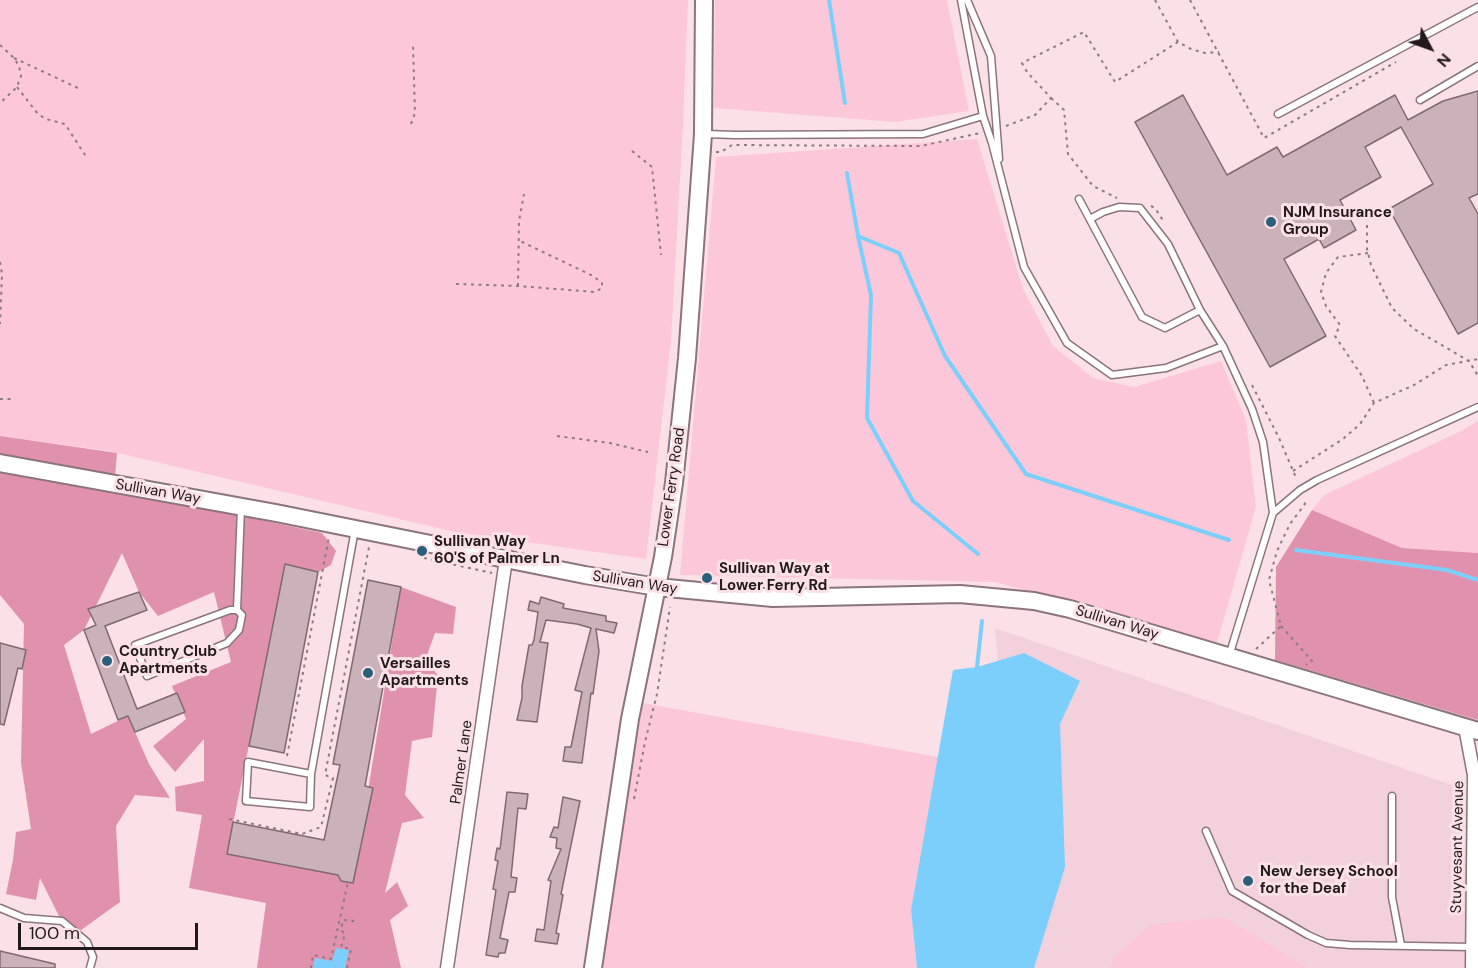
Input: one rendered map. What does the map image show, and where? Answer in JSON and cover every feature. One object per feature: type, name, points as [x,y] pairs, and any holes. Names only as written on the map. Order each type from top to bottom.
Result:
[{"type":"main road","name":"Lower Ferry Road","points":[[593,968],[630,719],[657,587],[674,483],[687,358],[703,134],[704,0]]},
{"type":"main road","name":"Sullivan Way","points":[[0,462],[355,528],[505,567],[657,587],[773,598],[960,594],[1034,601],[1070,609],[1472,729]]},
{"type":"street","name":"Palmer Lane","points":[[447,968],[505,567]]},
{"type":"street","name":"Stuyvesant Avenue","points":[[1472,729],[1474,775],[1472,968]]},
{"type":"lane","points":[[961,0],[982,116],[1024,267],[1066,343],[1112,375],[1166,368],[1223,346]]},
{"type":"lane","points":[[967,0],[991,56],[1000,175]]},
{"type":"lane","points":[[1278,114],[1478,7]]},
{"type":"lane","points":[[1420,100],[1478,66]]},
{"type":"lane","points":[[703,134],[923,134],[982,116]]},
{"type":"lane","points":[[1079,199],[1142,317],[1165,328],[1200,310]]},
{"type":"lane","points":[[1090,219],[1119,207],[1140,208],[1168,244],[1200,310],[1223,346],[1252,409],[1263,442],[1273,513],[1228,656]]},
{"type":"lane","points":[[1273,513],[1300,490],[1317,480],[1478,407]]},
{"type":"lane","points":[[237,610],[219,614],[135,645],[147,676],[226,643],[239,630],[242,615],[237,610],[241,507]]},
{"type":"lane","points":[[311,774],[248,762],[246,801],[310,807],[311,774],[355,528]]},
{"type":"lane","points":[[1392,796],[1392,897],[1401,945]]},
{"type":"lane","points":[[1206,831],[1232,891],[1326,943],[1472,947]]},
{"type":"lane","points":[[0,908],[24,918],[62,921],[87,942],[93,957],[90,968]]},
{"type":"path","points":[[1155,0],[1178,42]]},
{"type":"path","points":[[1191,0],[1264,138],[1402,59]]},
{"type":"path","points":[[0,45],[14,58],[21,76],[17,87],[0,104]]},
{"type":"path","points":[[411,124],[415,113],[413,45]]},
{"type":"path","points":[[14,58],[80,89]]},
{"type":"path","points":[[17,87],[38,114],[46,119],[65,124],[87,158]]},
{"type":"path","points":[[1051,98],[1064,110],[1068,154],[1094,186],[1116,198],[1124,198]]},
{"type":"path","points":[[632,151],[652,167],[661,255]]},
{"type":"path","points":[[518,286],[519,221],[524,194]]},
{"type":"path","points":[[1145,202],[1155,208],[1165,224]]},
{"type":"path","points":[[1367,225],[1371,265],[1392,308],[1414,329],[1469,361],[1478,376]]},
{"type":"path","points":[[456,284],[595,292],[602,288],[598,279],[593,276],[518,240]]},
{"type":"path","points":[[1368,253],[1338,256],[1326,273],[1321,292],[1326,306],[1340,325],[1335,336],[1362,376],[1374,403]]},
{"type":"path","points":[[0,262],[2,274],[0,324]]},
{"type":"path","points":[[1293,471],[1343,439],[1360,424],[1374,403],[1414,385],[1446,365],[1478,359]]},
{"type":"path","points":[[1250,381],[1279,438],[1305,504],[1290,524],[1277,551],[1269,580],[1281,626],[1312,661],[1291,675]]},
{"type":"path","points":[[0,399],[15,399]]},
{"type":"path","points":[[557,436],[610,443],[648,452]]},
{"type":"path","points":[[287,756],[329,537]]},
{"type":"path","points":[[229,819],[302,834],[321,827],[333,778],[325,775],[369,547],[380,549]]},
{"type":"path","points":[[414,556],[505,567]]},
{"type":"path","points":[[633,800],[657,694],[670,607]]},
{"type":"path","points":[[1250,663],[1256,650],[1281,626]]},
{"type":"path","points":[[311,968],[313,956],[331,958],[348,882]]},
{"type":"path","points":[[341,919],[354,921]]},
{"type":"path","points":[[341,919],[341,930],[345,934],[341,947]]},
{"type":"path","points":[[334,946],[351,949],[347,968]]},
{"type":"shaded area","points":[[0,0],[688,0],[671,341],[646,559],[455,532],[109,451],[0,436]]},
{"type":"shaded area","points":[[715,0],[947,0],[969,111],[895,122],[714,108]]},
{"type":"shaded area","points":[[977,139],[1023,289],[1053,346],[1093,378],[1134,387],[1221,361],[1246,420],[1256,507],[1217,643],[995,582],[680,575],[716,157]]},
{"type":"shaded area","points":[[1478,421],[1478,553],[1402,548],[1312,510],[1324,495]]},
{"type":"shaded area","points":[[0,436],[117,453],[114,489],[322,533],[336,551],[331,565],[318,572],[285,565],[227,854],[338,875],[341,881],[353,883],[401,587],[456,607],[453,634],[435,633],[425,661],[438,675],[432,737],[412,741],[405,795],[424,818],[402,823],[385,893],[397,882],[408,906],[390,920],[401,968],[257,968],[266,903],[189,888],[202,815],[176,811],[175,787],[204,781],[204,739],[175,772],[153,746],[186,719],[172,686],[231,662],[214,592],[158,616],[139,592],[122,553],[84,630],[64,645],[91,734],[128,716],[149,764],[170,798],[135,795],[116,826],[120,902],[70,938],[40,878],[36,900],[6,894],[16,832],[31,829],[21,763],[24,624],[0,595]]},
{"type":"shaded area","points":[[1312,510],[1402,548],[1478,553],[1478,720],[1275,660],[1276,567]]},
{"type":"shaded area","name":"New Jersey School for the Deaf","points":[[995,628],[1478,794],[1478,968],[1025,968]]},
{"type":"shaded area","points":[[643,703],[938,757],[911,910],[917,968],[598,968]]},
{"type":"shaded area","points":[[1224,917],[1308,968],[1110,968],[1113,958],[1151,924]]},
{"type":"water","points":[[1024,653],[1080,681],[1060,724],[1065,867],[1034,968],[917,968],[911,910],[953,670],[977,667]]},
{"type":"water","points":[[336,948],[349,950],[345,968],[313,968],[315,958],[332,961]]},
{"type":"building","name":"NJM Insurance Group","points":[[1478,91],[1478,194],[1469,198],[1478,214],[1478,323],[1458,334],[1389,209],[1433,184],[1401,127],[1365,147],[1381,177],[1340,200],[1356,230],[1324,248],[1319,239],[1284,259],[1326,336],[1270,367],[1135,122],[1183,95],[1227,175],[1277,147],[1283,157],[1395,95],[1408,120],[1443,101]]},
{"type":"building","points":[[285,564],[318,572],[284,753],[249,746]]},
{"type":"building","points":[[368,580],[401,587],[365,786],[373,788],[353,883],[341,881],[338,875],[227,854],[233,822],[324,840],[340,765],[333,764]]},
{"type":"building","name":"Country Club Apartments","points":[[139,592],[147,610],[105,626],[137,709],[177,693],[185,712],[135,732],[128,716],[118,720],[84,630],[96,625],[88,609]]},
{"type":"building","points":[[541,597],[564,604],[563,608],[606,616],[606,621],[617,623],[614,633],[596,629],[599,651],[582,763],[563,761],[565,747],[571,747],[582,692],[575,690],[591,628],[546,620],[540,642],[548,643],[537,722],[517,720],[529,645],[532,645],[534,640],[538,612],[528,610],[530,601],[539,604]]},
{"type":"building","points":[[0,643],[26,650],[22,669],[18,668],[4,725],[0,724]]},
{"type":"building","points":[[507,792],[528,794],[526,809],[518,808],[511,877],[517,878],[515,892],[509,892],[500,938],[508,940],[505,953],[499,953],[498,957],[486,955],[496,890],[493,889],[498,861],[495,860],[497,848],[500,849]]},
{"type":"building","points":[[563,797],[580,801],[561,894],[563,895],[556,933],[559,934],[557,944],[535,941],[537,929],[544,930],[551,881],[548,880],[561,849],[556,848],[557,838],[550,837],[554,827],[558,828]]},
{"type":"building","points":[[0,951],[55,964],[55,968],[0,968]]},
{"type":"waterway","points":[[829,0],[845,103]]},
{"type":"waterway","points":[[847,173],[871,295],[867,418],[913,501],[978,554]]},
{"type":"waterway","points":[[858,236],[899,253],[945,356],[1026,474],[1229,540]]},
{"type":"waterway","points":[[1296,550],[1447,570],[1478,580]]},
{"type":"waterway","points":[[977,667],[982,621]]},
{"type":"place","name":"NJM Insurance Group","points":[[1271,222]]},
{"type":"place","name":"Sullivan Way 60'S of Palmer Ln","points":[[422,551]]},
{"type":"place","name":"Sullivan Way at Lower Ferry Rd","points":[[707,578]]},
{"type":"place","name":"Country Club Apartments","points":[[107,661]]},
{"type":"place","name":"Versailles Apartments","points":[[368,673]]},
{"type":"place","name":"New Jersey School for the Deaf","points":[[1248,881]]}]
